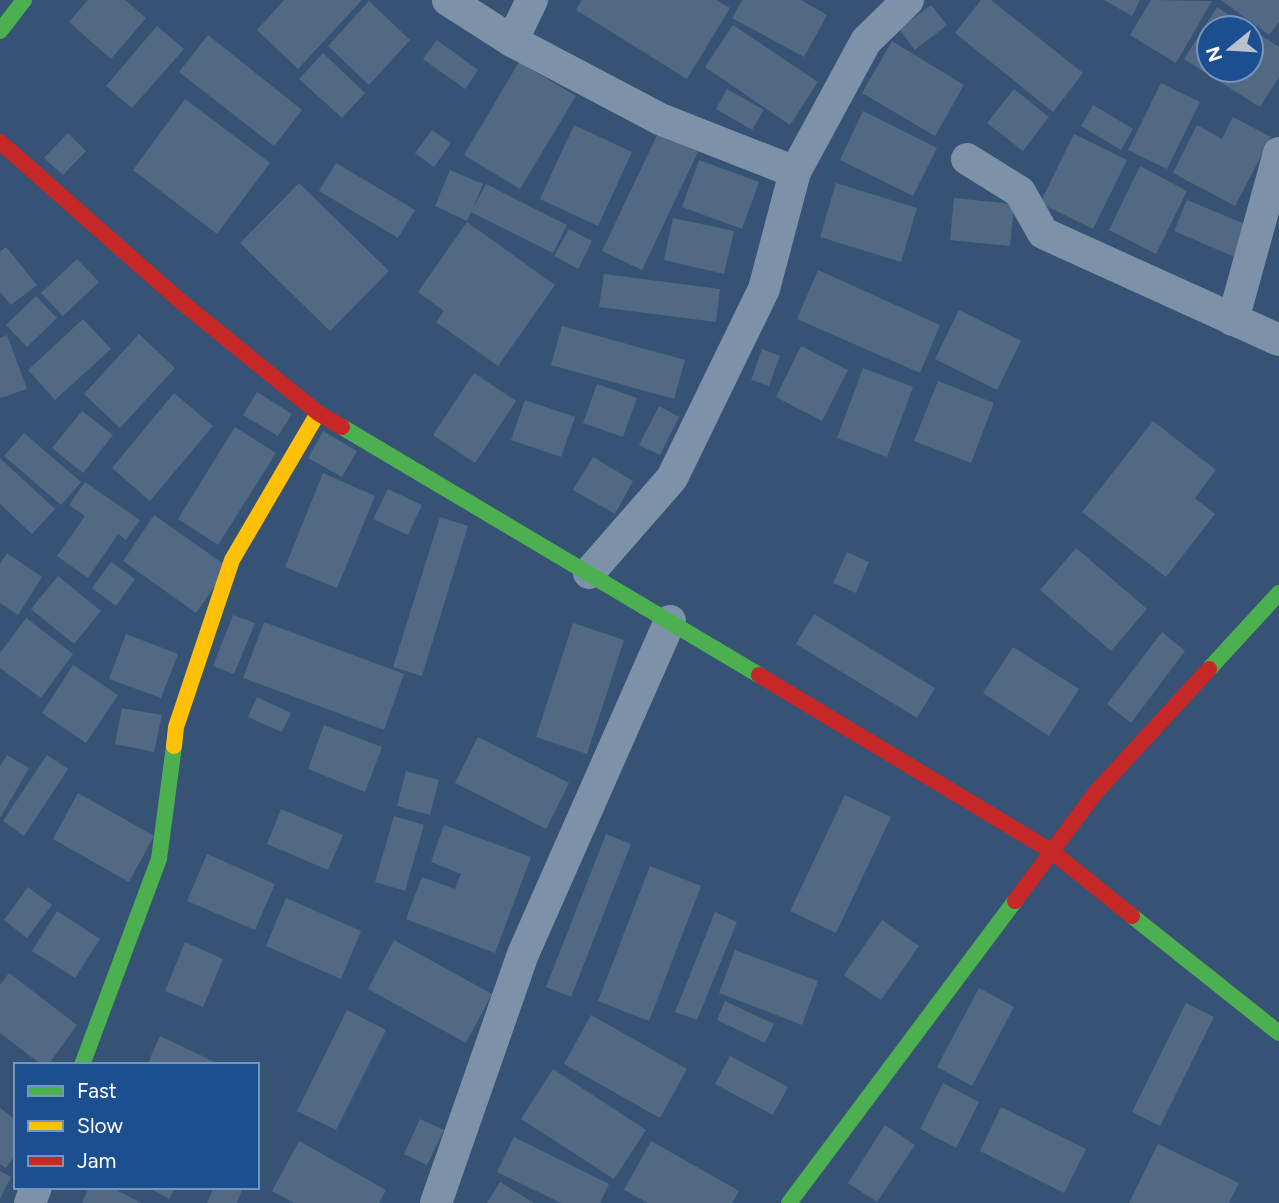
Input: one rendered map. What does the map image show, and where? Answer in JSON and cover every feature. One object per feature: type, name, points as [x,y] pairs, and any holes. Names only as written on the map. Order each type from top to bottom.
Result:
[{"type":"street","points":[[0,31],[24,0]]},
{"type":"street","points":[[448,0],[512,41],[660,119],[795,172]]},
{"type":"street","points":[[512,41],[532,0]]},
{"type":"street","points":[[589,573],[672,478],[764,289],[795,172],[866,41],[908,0]]},
{"type":"street","points":[[0,142],[179,300],[318,413],[1051,851],[1279,1033]]},
{"type":"street","points":[[1233,320],[1279,153]]},
{"type":"street","points":[[967,159],[1020,192],[1043,233],[1279,340]]},
{"type":"street","points":[[83,1063],[159,859],[176,727],[232,560],[318,413]]},
{"type":"street","points":[[789,1203],[1096,792],[1279,593]]},
{"type":"street","points":[[436,1203],[523,954],[670,621]]},
{"type":"building","points":[[88,0],[125,0],[146,18],[111,59],[69,22]]},
{"type":"building","points":[[284,0],[362,0],[298,69],[257,30]]},
{"type":"building","points":[[582,0],[716,0],[730,8],[687,79],[576,10]]},
{"type":"building","points":[[742,0],[801,0],[827,15],[804,57],[732,18]]},
{"type":"building","points":[[981,0],[991,0],[1083,73],[1053,112],[955,33]]},
{"type":"building","points":[[1104,0],[1140,0],[1132,16]]},
{"type":"building","points":[[1151,0],[1212,1],[1204,14],[1195,14],[1195,30],[1176,63],[1130,35]]},
{"type":"building","points":[[1221,0],[1279,0],[1279,22],[1269,35],[1265,32],[1265,14],[1240,14]]},
{"type":"building","points":[[369,1],[410,40],[369,85],[328,46]]},
{"type":"building","points":[[931,5],[947,25],[915,50],[899,29]]},
{"type":"building","points":[[1217,7],[1228,14],[1213,14]]},
{"type":"building","points":[[733,25],[818,82],[790,125],[705,67]]},
{"type":"building","points":[[157,26],[184,49],[132,108],[106,86]]},
{"type":"building","points":[[208,35],[302,110],[274,146],[179,72]]},
{"type":"building","points":[[1265,38],[1279,47],[1279,77],[1260,107],[1224,84],[1265,84]]},
{"type":"building","points":[[437,40],[478,70],[465,89],[423,59]]},
{"type":"building","points":[[892,41],[964,85],[935,136],[862,93]]},
{"type":"building","points":[[1195,42],[1195,66],[1184,59]]},
{"type":"building","points":[[323,53],[365,93],[342,118],[299,79]]},
{"type":"building","points":[[519,62],[576,96],[520,189],[464,155]]},
{"type":"building","points":[[1161,83],[1200,102],[1167,169],[1128,150]]},
{"type":"building","points":[[727,89],[764,110],[752,130],[716,109]]},
{"type":"building","points":[[1014,89],[1049,117],[1023,151],[987,123]]},
{"type":"building","points":[[185,99],[270,163],[217,234],[133,170]]},
{"type":"building","points":[[1093,105],[1133,129],[1121,150],[1081,126]]},
{"type":"building","points":[[863,111],[937,148],[913,196],[840,160]]},
{"type":"building","points":[[1233,117],[1271,137],[1235,206],[1173,173],[1197,125],[1222,139]]},
{"type":"building","points":[[574,125],[632,152],[598,226],[540,199]]},
{"type":"building","points":[[432,130],[451,143],[434,167],[415,153]]},
{"type":"building","points":[[68,133],[86,151],[63,175],[44,158]]},
{"type":"building","points":[[658,133],[698,152],[642,270],[602,251]]},
{"type":"building","points":[[1074,134],[1127,160],[1093,229],[1040,203]]},
{"type":"building","points":[[699,160],[759,182],[742,229],[682,207]]},
{"type":"building","points":[[336,163],[415,210],[398,238],[319,191]]},
{"type":"building","points":[[1140,166],[1187,191],[1156,254],[1109,230]]},
{"type":"building","points":[[450,170],[483,184],[473,208],[486,184],[567,225],[553,253],[471,212],[467,221],[435,206]]},
{"type":"building","points":[[299,183],[389,271],[330,331],[240,243]]},
{"type":"building","points":[[836,183],[917,208],[901,262],[820,237]]},
{"type":"building","points":[[954,198],[1014,204],[1010,246],[950,240]]},
{"type":"building","points":[[1187,200],[1250,226],[1237,258],[1174,231]]},
{"type":"building","points":[[673,218],[734,231],[724,274],[664,260]]},
{"type":"building","points":[[467,222],[555,285],[498,366],[436,322],[444,311],[418,292]]},
{"type":"building","points":[[569,229],[592,241],[578,269],[554,256]]},
{"type":"building","points":[[6,247],[37,285],[11,305],[0,292],[0,252]]},
{"type":"building","points":[[77,259],[99,282],[63,316],[41,293]]},
{"type":"building","points":[[818,270],[940,325],[920,373],[797,319]]},
{"type":"building","points":[[604,274],[720,289],[716,322],[599,307]]},
{"type":"building","points":[[36,296],[57,318],[27,347],[6,325]]},
{"type":"building","points":[[959,310],[1021,341],[997,390],[935,359]]},
{"type":"building","points":[[83,319],[111,349],[55,400],[28,370]]},
{"type":"building","points":[[562,326],[685,360],[674,399],[551,365]]},
{"type":"building","points":[[139,334],[175,368],[120,428],[84,394]]},
{"type":"building","points":[[7,335],[27,389],[0,398],[0,338]]},
{"type":"building","points":[[801,346],[848,370],[822,421],[776,397]]},
{"type":"building","points":[[762,349],[780,356],[769,386],[751,380]]},
{"type":"building","points":[[863,368],[913,387],[887,457],[837,438]]},
{"type":"building","points":[[474,373],[516,401],[475,463],[433,435]]},
{"type":"building","points":[[938,381],[994,403],[971,463],[914,441]]},
{"type":"building","points":[[597,384],[637,398],[623,437],[583,423]]},
{"type":"building","points":[[257,392],[292,414],[278,436],[243,415]]},
{"type":"building","points":[[174,393],[213,426],[150,501],[112,468]]},
{"type":"building","points":[[525,400],[575,417],[561,457],[511,440]]},
{"type":"building","points":[[659,406],[679,417],[660,455],[639,445]]},
{"type":"building","points":[[82,411],[113,435],[83,473],[52,448]]},
{"type":"building","points":[[1153,421],[1216,470],[1195,498],[1215,514],[1166,577],[1082,512]]},
{"type":"building","points":[[235,427],[276,453],[218,545],[178,519]]},
{"type":"building","points":[[323,431],[357,451],[342,477],[308,458]]},
{"type":"building","points":[[24,433],[81,482],[61,505],[4,456]]},
{"type":"building","points":[[593,457],[633,481],[615,514],[573,490]]},
{"type":"building","points":[[0,458],[55,509],[32,534],[0,504]]},
{"type":"building","points":[[323,473],[375,496],[337,588],[285,567]]},
{"type":"building","points":[[85,482],[140,520],[126,540],[118,534],[88,578],[57,556],[85,516],[69,505]]},
{"type":"building","points":[[388,489],[422,505],[408,535],[373,519]]},
{"type":"building","points":[[154,515],[228,567],[196,613],[123,561]]},
{"type":"building","points":[[440,517],[468,526],[422,676],[393,667]]},
{"type":"building","points":[[1076,548],[1147,609],[1111,651],[1040,590]]},
{"type":"building","points":[[847,552],[869,562],[856,593],[833,583]]},
{"type":"building","points":[[7,553],[42,577],[18,615],[0,603],[0,564]]},
{"type":"building","points":[[111,562],[135,579],[116,606],[92,588]]},
{"type":"building","points":[[58,576],[101,611],[74,644],[31,609]]},
{"type":"building","points":[[814,614],[935,688],[917,718],[796,644]]},
{"type":"building","points":[[233,615],[255,623],[234,674],[213,666]]},
{"type":"building","points":[[26,618],[73,654],[41,698],[0,668],[0,653]]},
{"type":"building","points":[[264,622],[404,674],[384,730],[243,678]]},
{"type":"building","points":[[573,623],[624,640],[587,754],[536,737]]},
{"type":"building","points":[[1162,632],[1185,651],[1131,723],[1107,704]]},
{"type":"building","points":[[126,634],[178,654],[161,698],[109,679]]},
{"type":"building","points":[[1013,647],[1079,689],[1049,736],[983,693]]},
{"type":"building","points":[[73,665],[118,695],[86,743],[42,713]]},
{"type":"building","points":[[257,697],[291,713],[282,732],[248,717]]},
{"type":"building","points":[[122,708],[162,715],[154,752],[115,744]]},
{"type":"building","points":[[324,725],[382,747],[365,792],[308,769]]},
{"type":"building","points":[[478,737],[569,783],[546,829],[455,783]]},
{"type":"building","points":[[7,755],[29,768],[0,818],[0,766]]},
{"type":"building","points":[[47,755],[68,769],[24,836],[3,821]]},
{"type":"building","points":[[406,771],[439,780],[430,815],[397,806]]},
{"type":"building","points":[[78,793],[154,836],[129,882],[53,839]]},
{"type":"building","points":[[845,795],[891,817],[836,933],[790,911]]},
{"type":"building","points":[[281,809],[343,835],[328,870],[267,844]]},
{"type":"building","points":[[394,816],[424,825],[405,891],[375,882]]},
{"type":"building","points":[[444,825],[531,857],[495,953],[406,919],[422,877],[455,889],[461,874],[431,862]]},
{"type":"building","points":[[606,834],[631,844],[571,997],[546,987]]},
{"type":"building","points":[[207,854],[275,884],[255,930],[187,901]]},
{"type":"building","points":[[650,866],[701,886],[649,1021],[598,1001]]},
{"type":"building","points":[[28,887],[52,905],[27,938],[4,920]]},
{"type":"building","points":[[286,898],[361,931],[341,979],[266,946]]},
{"type":"building","points":[[57,911],[100,939],[75,978],[32,951]]},
{"type":"building","points":[[715,912],[737,922],[697,1020],[675,1012]]},
{"type":"building","points":[[882,920],[919,946],[881,1000],[844,975]]},
{"type":"building","points":[[394,940],[492,994],[466,1043],[368,989]]},
{"type":"building","points":[[185,942],[223,959],[203,1007],[165,991]]},
{"type":"building","points":[[735,950],[818,981],[802,1025],[719,993]]},
{"type":"building","points":[[9,973],[77,1025],[49,1063],[39,1063],[0,1033],[0,985]]},
{"type":"building","points":[[979,988],[1014,1007],[972,1086],[937,1067]]},
{"type":"building","points":[[725,1001],[774,1024],[765,1043],[717,1020]]},
{"type":"building","points":[[1186,1003],[1214,1017],[1160,1126],[1132,1112]]},
{"type":"building","points":[[347,1010],[386,1030],[336,1130],[297,1111]]},
{"type":"building","points":[[591,1015],[687,1069],[660,1118],[564,1064]]},
{"type":"building","points":[[160,1036],[217,1063],[148,1063]]},
{"type":"building","points":[[730,1056],[788,1087],[773,1115],[715,1084]]},
{"type":"building","points":[[553,1069],[646,1130],[614,1179],[521,1119]]},
{"type":"building","points":[[943,1083],[979,1102],[956,1148],[920,1129]]},
{"type":"building","points":[[1001,1107],[1086,1149],[1064,1193],[980,1151]]},
{"type":"building","points":[[0,1108],[14,1118],[14,1157],[6,1168],[0,1164]]},
{"type":"building","points":[[420,1119],[444,1130],[427,1165],[404,1154]]},
{"type":"building","points":[[885,1125],[915,1145],[877,1202],[848,1183]]},
{"type":"building","points":[[514,1137],[609,1184],[600,1203],[561,1203],[497,1172]]},
{"type":"building","points":[[299,1141],[386,1190],[379,1203],[294,1203],[272,1191]]},
{"type":"building","points":[[651,1141],[739,1191],[732,1203],[648,1203],[624,1190]]},
{"type":"building","points":[[1158,1144],[1239,1183],[1229,1203],[1129,1203]]},
{"type":"building","points":[[0,1171],[11,1177],[0,1199]]},
{"type":"building","points":[[500,1182],[534,1203],[487,1203]]},
{"type":"building","points":[[88,1189],[114,1189],[142,1203],[82,1203]]},
{"type":"building","points":[[152,1189],[174,1189],[169,1199]]},
{"type":"building","points":[[213,1189],[242,1189],[237,1203],[207,1203]]},
{"type":"traffic: fast","points":[[0,31],[24,0]]},
{"type":"traffic: fast","points":[[342,427],[759,675]]},
{"type":"traffic: fast","points":[[1209,669],[1279,593]]},
{"type":"traffic: fast","points":[[83,1063],[159,859],[174,746]]},
{"type":"traffic: fast","points":[[789,1203],[1015,901]]},
{"type":"traffic: fast","points":[[1132,916],[1279,1033]]},
{"type":"traffic: slow","points":[[174,746],[176,727],[232,560],[318,413]]},
{"type":"traffic: jam","points":[[0,142],[179,300],[318,413],[342,427]]},
{"type":"traffic: jam","points":[[1015,901],[1096,792],[1209,669]]},
{"type":"traffic: jam","points":[[759,675],[1051,851],[1132,916]]}]
